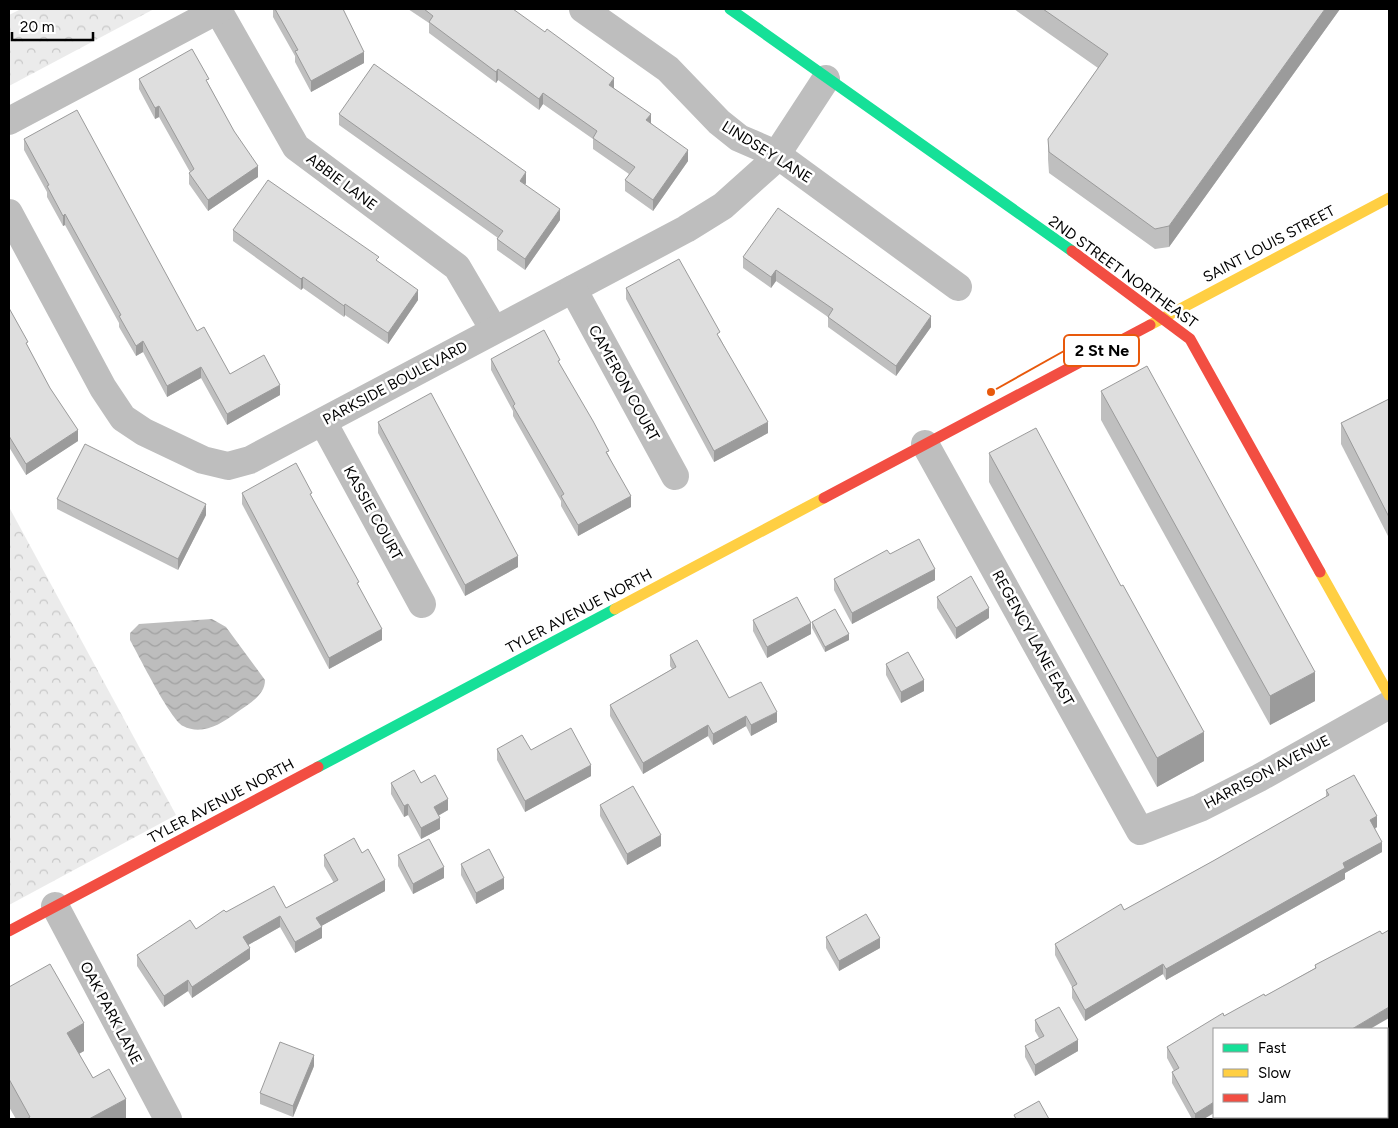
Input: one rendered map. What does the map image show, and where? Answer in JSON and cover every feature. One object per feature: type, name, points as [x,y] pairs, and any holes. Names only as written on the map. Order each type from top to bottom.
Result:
[{"type":"street","points":[[9,121],[219,9]]},
{"type":"street","name":"ABBIE LANE","points":[[219,9],[296,147],[457,267],[494,330]]},
{"type":"street","name":"LINDSEY LANE","points":[[583,9],[668,69],[719,122],[740,138],[776,154],[958,287]]},
{"type":"street","name":"2ND STREET NORTHEAST","points":[[730,9],[1164,318],[1190,339],[1209,368],[1389,695]]},
{"type":"street","name":"PARKSIDE BOULEVARD","points":[[9,213],[103,388],[123,418],[144,432],[203,460],[228,466],[250,460],[323,422],[686,229],[723,206],[758,175],[776,154],[826,79]]},
{"type":"street","name":"SAINT LOUIS STREET","points":[[1164,318],[1389,198]]},
{"type":"street","name":"CAMERON COURT","points":[[572,289],[675,476]]},
{"type":"street","name":"TYLER AVENUE NORTH","points":[[9,931],[1164,318]]},
{"type":"street","name":"KASSIE COURT","points":[[323,422],[422,604]]},
{"type":"street","name":"REGENCY LANE EAST","points":[[925,444],[1140,831]]},
{"type":"street","name":"HARRISON AVENUE","points":[[1140,831],[1200,808],[1259,778],[1389,706]]},
{"type":"street","name":"OAK PARK LANE","points":[[55,906],[168,1119]]},
{"type":"green space","points":[[21,9],[154,9],[9,86],[9,15]]},
{"type":"green space","points":[[9,507],[176,815],[9,905]]},
{"type":"water","points":[[212,619],[226,627],[265,680],[264,686],[255,699],[224,721],[204,729],[190,729],[177,721],[170,712],[130,640],[130,633],[139,624]]},
{"type":"building","points":[[275,9],[343,9],[364,52],[311,81],[295,51],[298,50]]},
{"type":"building","points":[[424,9],[513,9],[545,32],[547,29],[614,78],[609,85],[651,114],[646,120],[688,150],[653,200],[625,180],[635,167],[593,138],[597,131],[543,93],[539,99],[498,69],[496,72],[429,22],[433,16]]},
{"type":"building","points":[[1043,9],[1325,9],[1169,226],[1155,229],[1049,152],[1048,139],[1108,54]]},
{"type":"building","points":[[192,49],[209,79],[206,80],[234,131],[258,166],[208,200],[189,173],[194,169],[159,106],[155,108],[139,79]]},
{"type":"building","points":[[374,64],[526,172],[520,181],[560,209],[525,259],[497,239],[503,231],[339,114]]},
{"type":"building","points":[[77,110],[197,331],[204,327],[230,374],[264,355],[280,385],[227,414],[201,367],[167,386],[143,341],[136,346],[65,214],[63,216],[47,186],[49,185],[24,139]]},
{"type":"building","points":[[268,180],[379,257],[376,260],[418,290],[388,333],[345,304],[344,306],[303,277],[301,279],[233,230]]},
{"type":"building","points":[[778,208],[931,316],[896,366],[828,317],[833,309],[776,270],[771,277],[743,257]]},
{"type":"building","points":[[679,259],[720,332],[717,334],[768,422],[714,451],[626,288]]},
{"type":"building","points":[[9,308],[50,388],[78,430],[26,464],[9,436]]},
{"type":"building","points":[[544,330],[560,360],[558,361],[593,421],[609,451],[606,452],[631,496],[578,525],[561,496],[564,494],[513,406],[515,404],[491,359]]},
{"type":"building","points":[[1147,366],[1315,672],[1270,696],[1101,391]]},
{"type":"building","points":[[431,393],[518,556],[465,585],[378,422]]},
{"type":"building","points":[[1389,399],[1389,517],[1341,423]]},
{"type":"building","points":[[1036,428],[1121,586],[1123,585],[1204,732],[1157,758],[989,453]]},
{"type":"building","points":[[85,444],[206,504],[178,559],[57,499]]},
{"type":"building","points":[[296,463],[312,493],[310,494],[359,582],[357,583],[382,629],[329,658],[242,493]]},
{"type":"building","points":[[919,539],[935,569],[852,613],[834,579],[887,550],[890,554]]},
{"type":"building","points":[[971,576],[989,608],[956,628],[937,597]]},
{"type":"building","points":[[797,597],[811,623],[767,647],[753,620]]},
{"type":"building","points":[[835,609],[849,634],[825,647],[812,622]]},
{"type":"building","points":[[697,640],[729,698],[761,682],[777,712],[751,725],[746,716],[713,734],[708,725],[643,763],[610,705],[676,667],[670,655]]},
{"type":"building","points":[[908,652],[924,680],[901,692],[886,664]]},
{"type":"building","points":[[571,728],[591,765],[525,801],[497,749],[522,735],[531,750]]},
{"type":"building","points":[[414,770],[421,783],[435,775],[448,799],[434,807],[440,818],[421,828],[408,804],[404,806],[391,783]]},
{"type":"building","points":[[1354,775],[1377,816],[1370,820],[1382,842],[1343,863],[1345,868],[1166,969],[1163,964],[1085,1010],[1072,987],[1077,984],[1055,944],[1121,904],[1124,910],[1213,861],[1329,795],[1326,790]]},
{"type":"building","points":[[633,786],[661,835],[627,854],[600,805]]},
{"type":"building","points":[[354,838],[362,853],[368,849],[385,880],[316,918],[322,927],[295,942],[280,916],[243,937],[250,948],[192,987],[188,980],[164,996],[137,955],[190,920],[196,929],[224,910],[226,912],[274,886],[286,908],[338,880],[324,855]]},
{"type":"building","points":[[429,839],[444,867],[413,884],[398,855]]},
{"type":"building","points":[[489,849],[504,878],[476,893],[461,864]]},
{"type":"building","points":[[866,914],[880,938],[839,961],[826,937]]},
{"type":"building","points":[[1389,930],[1389,1007],[1354,1028],[1213,1028],[1213,1103],[1195,1114],[1172,1072],[1179,1068],[1167,1047],[1223,1013],[1224,1016],[1264,994],[1265,996],[1316,968],[1315,965],[1380,931],[1382,934]]},
{"type":"building","points":[[50,964],[84,1023],[67,1033],[93,1078],[109,1069],[126,1099],[89,1119],[27,1119],[30,1117],[9,1079],[9,987]]},
{"type":"building","points":[[1059,1007],[1078,1040],[1035,1065],[1025,1046],[1044,1036],[1035,1020]]},
{"type":"building","points":[[280,1042],[314,1055],[293,1106],[260,1093]]},
{"type":"building","points":[[1039,1101],[1049,1119],[1016,1119],[1014,1115]]},
{"type":"traffic: fast","points":[[730,9],[1072,251]]},
{"type":"traffic: fast","points":[[318,767],[615,609]]},
{"type":"traffic: slow","points":[[1150,325],[1389,198]]},
{"type":"traffic: slow","points":[[615,609],[824,498]]},
{"type":"traffic: slow","points":[[1320,572],[1389,695]]},
{"type":"traffic: jam","points":[[1072,251],[1190,339],[1320,572]]},
{"type":"traffic: jam","points":[[824,498],[1150,325]]},
{"type":"traffic: jam","points":[[9,931],[318,767]]},
{"type":"place","name":"2 St Ne","points":[[991,392]]}]
